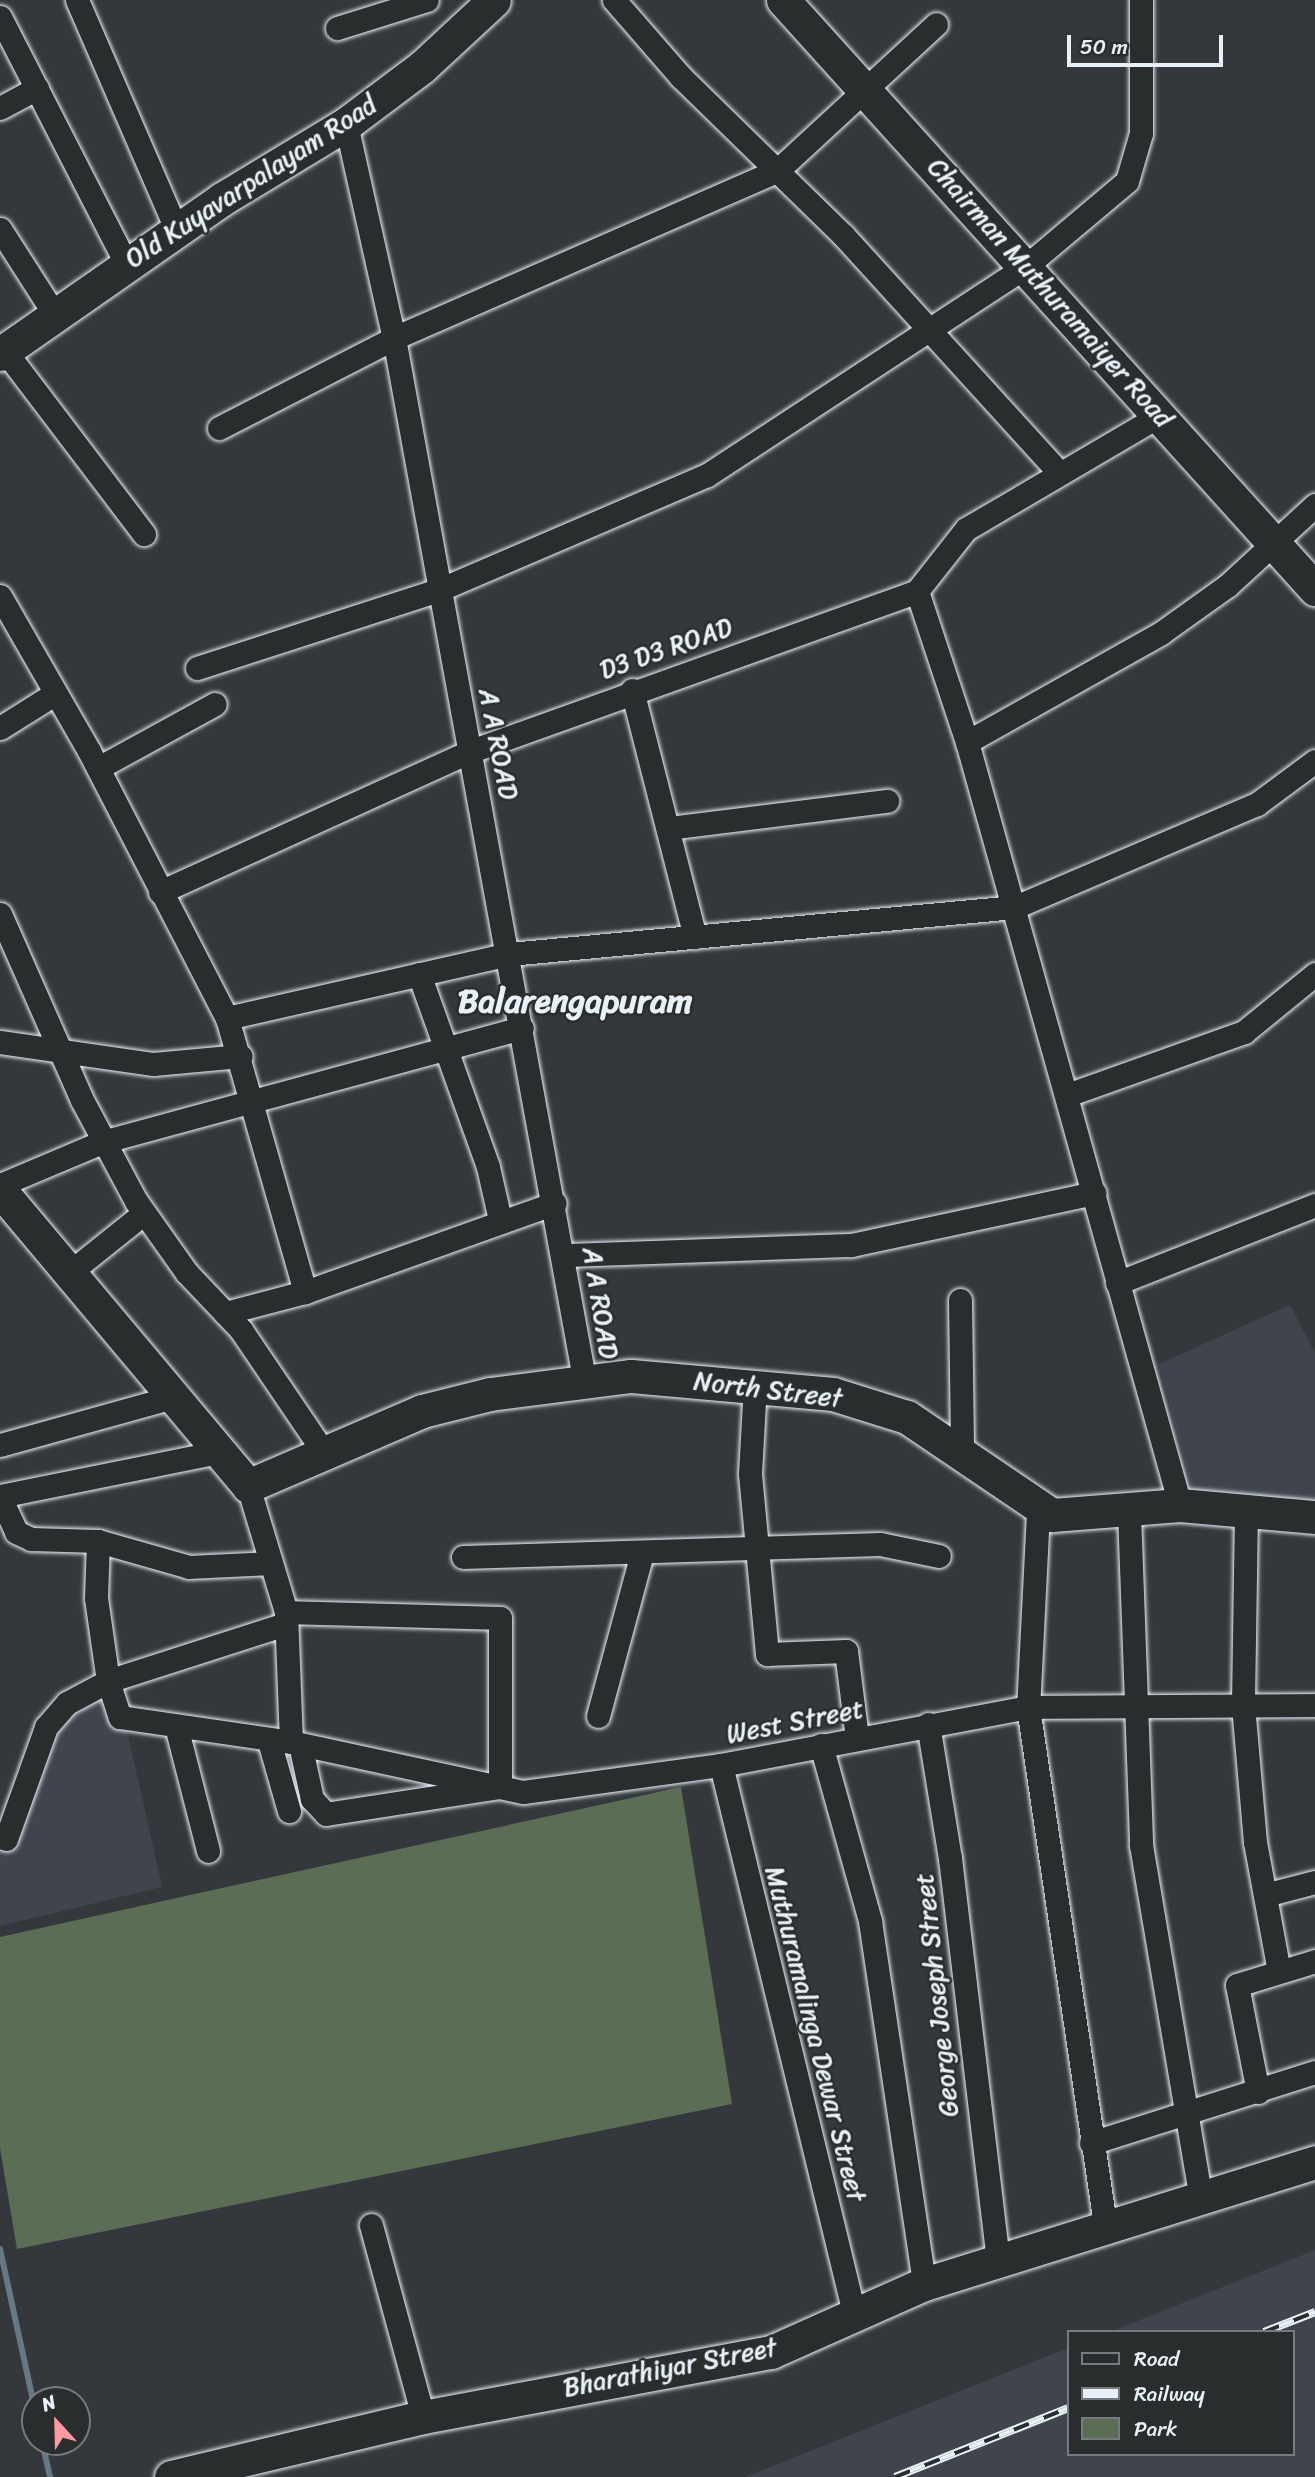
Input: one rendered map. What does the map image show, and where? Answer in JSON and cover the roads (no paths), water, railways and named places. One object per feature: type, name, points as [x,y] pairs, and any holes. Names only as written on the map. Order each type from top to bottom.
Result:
[{"type":"street","points":[[77,0],[176,229]]},
{"type":"street","points":[[337,28],[427,0]]},
{"type":"street","points":[[614,0],[930,330],[1059,472]]},
{"type":"street","name":"Chairman Muthuramaiyer Road","points":[[783,0],[867,88],[1315,589]]},
{"type":"street","points":[[197,668],[441,590],[707,475],[1025,267],[1127,181],[1141,133],[1140,0]]},
{"type":"street","name":"Old Kuyavarpalayam Road","points":[[2,352],[176,229],[346,124],[422,67],[488,1]]},
{"type":"street","points":[[0,17],[126,263]]},
{"type":"street","points":[[219,428],[394,338],[778,170],[936,24]]},
{"type":"street","points":[[0,108],[37,88]]},
{"type":"street","name":"A A ROAD","points":[[346,124],[394,338],[565,1255],[584,1378]]},
{"type":"street","points":[[0,229],[55,316]]},
{"type":"street","points":[[2,352],[144,534]]},
{"type":"street","points":[[1160,415],[966,529],[916,591],[967,742],[1015,907],[1180,1505]]},
{"type":"street","points":[[967,742],[1161,633],[1276,545],[1315,505]]},
{"type":"street","name":"D3 D3 ROAD","points":[[160,892],[471,751],[632,690],[916,591]]},
{"type":"street","points":[[0,596],[98,768],[227,1018],[241,1056],[250,1100],[305,1292]]},
{"type":"street","points":[[632,690],[695,937]]},
{"type":"street","points":[[0,728],[54,694]]},
{"type":"street","points":[[98,768],[215,704]]},
{"type":"street","points":[[227,1018],[509,954],[1015,907],[1257,804],[1315,761]]},
{"type":"street","points":[[669,828],[887,801]]},
{"type":"street","points":[[0,914],[102,1142],[144,1213],[225,1313],[325,1454]]},
{"type":"street","points":[[419,974],[500,1220]]},
{"type":"street","points":[[1067,1095],[1244,1032],[1315,975]]},
{"type":"street","points":[[289,1811],[286,1618],[248,1486],[0,1188],[102,1142],[250,1100],[446,1051],[522,1028]]},
{"type":"street","points":[[0,1042],[153,1064],[241,1056]]},
{"type":"street","points":[[565,1255],[851,1245],[1094,1194]]},
{"type":"street","points":[[225,1313],[305,1292],[500,1220],[555,1203]]},
{"type":"street","points":[[1117,1283],[1315,1205]]},
{"type":"street","points":[[69,1273],[144,1213]]},
{"type":"street","points":[[960,1300],[962,1451]]},
{"type":"street","name":"North Street","points":[[248,1486],[422,1411],[584,1378],[755,1384],[833,1394],[907,1417],[962,1451],[1038,1511]]},
{"type":"street","points":[[755,1384],[754,1547],[766,1654],[846,1651],[857,1738]]},
{"type":"street","points":[[0,1445],[173,1397]]},
{"type":"street","points":[[219,1452],[0,1497],[16,1532],[31,1539],[98,1541],[189,1567],[271,1563]]},
{"type":"street","points":[[1105,2224],[1028,1707],[1038,1511],[1129,1512],[1180,1505],[1315,1517]]},
{"type":"street","points":[[1246,1511],[1243,1705],[1265,1895],[1279,1971]]},
{"type":"street","points":[[1129,1512],[1132,1702],[1141,1845],[1183,2115],[1201,2198]]},
{"type":"street","points":[[98,1541],[96,1598],[108,1681]]},
{"type":"street","points":[[463,1557],[880,1544],[939,1556]]},
{"type":"street","points":[[598,1716],[642,1553]]},
{"type":"street","points":[[6,1839],[46,1727],[68,1703],[108,1681],[286,1618],[500,1618],[500,1787],[326,1814],[312,1799],[287,1742]]},
{"type":"street","name":"West Street","points":[[108,1681],[120,1717],[287,1742],[523,1792],[721,1765],[1028,1707],[1132,1702],[1315,1705]]},
{"type":"street","name":"George Joseph Street","points":[[928,1724],[950,1858],[998,2259]]},
{"type":"street","points":[[176,1726],[208,1851]]},
{"type":"street","points":[[821,1745],[870,1921],[924,2284]]},
{"type":"street","name":"Muthuramalinga Dewar Street","points":[[721,1765],[855,2317]]},
{"type":"street","points":[[1265,1895],[1315,1882]]},
{"type":"street","points":[[1258,2092],[1235,1991],[1244,1981],[1315,1961]]},
{"type":"street","points":[[1091,2143],[1315,2072]]},
{"type":"street","name":"Bharathiyar Street","points":[[171,2477],[423,2417],[771,2352],[855,2317],[924,2284],[1105,2224],[1201,2198],[1315,2162]]},
{"type":"street","points":[[371,2225],[423,2417]]},
{"type":"waterway","points":[[0,2249],[30,2386]]},
{"type":"waterway","points":[[45,2456],[50,2477]]},
{"type":"railway","points":[[1269,2330],[1315,2312]]},
{"type":"railway","points":[[895,2477],[1066,2409]]},
{"type":"district","name":"Balarengapuram","points":[[575,1002]]}]
